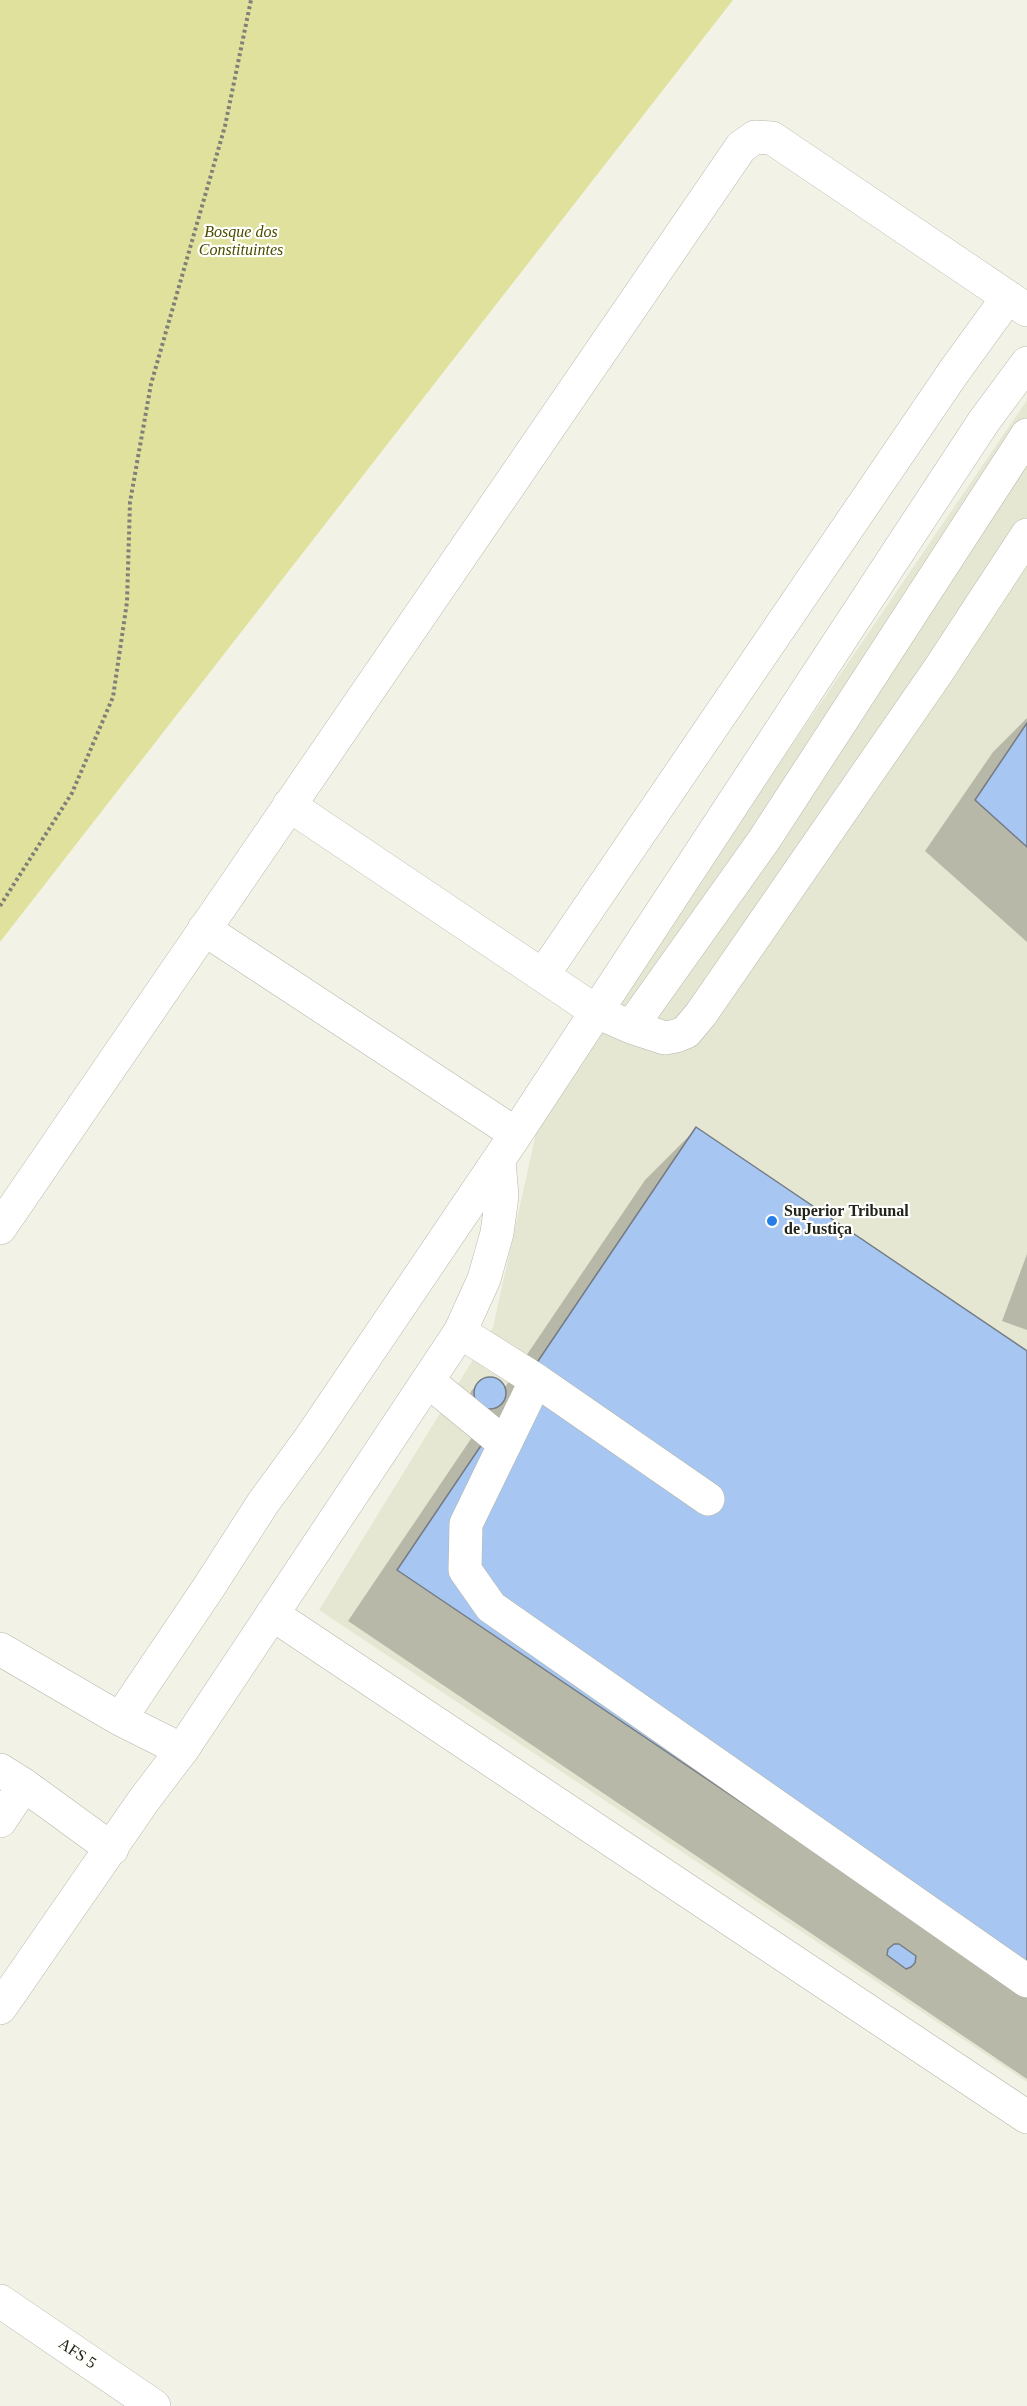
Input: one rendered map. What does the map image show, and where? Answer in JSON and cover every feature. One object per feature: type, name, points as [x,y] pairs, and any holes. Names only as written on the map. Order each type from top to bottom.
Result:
[{"type":"main road","points":[[0,1228],[741,147],[755,137],[772,138],[1017,303],[946,382],[543,975]]},
{"type":"main road","points":[[120,1719],[263,1503],[309,1440],[507,1147],[978,431],[1027,363]]},
{"type":"main road","points":[[631,1027],[764,840],[1027,435]]},
{"type":"main road","points":[[289,805],[597,1012],[631,1027],[665,1038],[686,1032],[701,1014],[938,671],[1027,535]]},
{"type":"main road","points":[[204,929],[507,1147]]},
{"type":"main road","points":[[0,2008],[144,1800],[182,1750],[460,1332],[484,1279],[497,1233],[507,1147]]},
{"type":"main road","points":[[460,1332],[536,1380],[708,1499]]},
{"type":"main road","points":[[536,1380],[466,1524],[465,1570],[491,1607],[1027,1981]]},
{"type":"main road","points":[[428,1381],[505,1444]]},
{"type":"main road","points":[[272,1614],[1027,2117]]},
{"type":"main road","points":[[0,1649],[120,1719],[182,1750]]},
{"type":"main road","points":[[0,1821],[12,1777],[112,1849]]},
{"type":"main road","name":"AFS 5","points":[[0,2301],[154,2406]]},
{"type":"path","points":[[0,906],[72,793],[113,697],[127,602],[130,502],[151,384],[225,126],[251,0]]},
{"type":"shaded area","name":"Superior Tribunal de Justiça","points":[[1027,400],[1027,2082],[319,1610],[493,1327],[540,1115]]},
{"type":"green space","name":"Bosque dos Constituintes","points":[[0,0],[733,0],[0,942]]},
{"type":"building","points":[[1027,723],[1027,847],[975,800]]},
{"type":"building","points":[[696,1127],[1027,1351],[1027,1995],[397,1570]]},
{"type":"building","points":[[490,1377],[501,1382],[506,1393],[501,1404],[490,1409],[479,1404],[474,1393],[479,1382]]},
{"type":"building","points":[[894,1944],[899,1944],[916,1956],[915,1963],[911,1967],[906,1969],[887,1955],[888,1949]]},
{"type":"place","name":"Superior Tribunal de Justiça","points":[[772,1221]]}]
